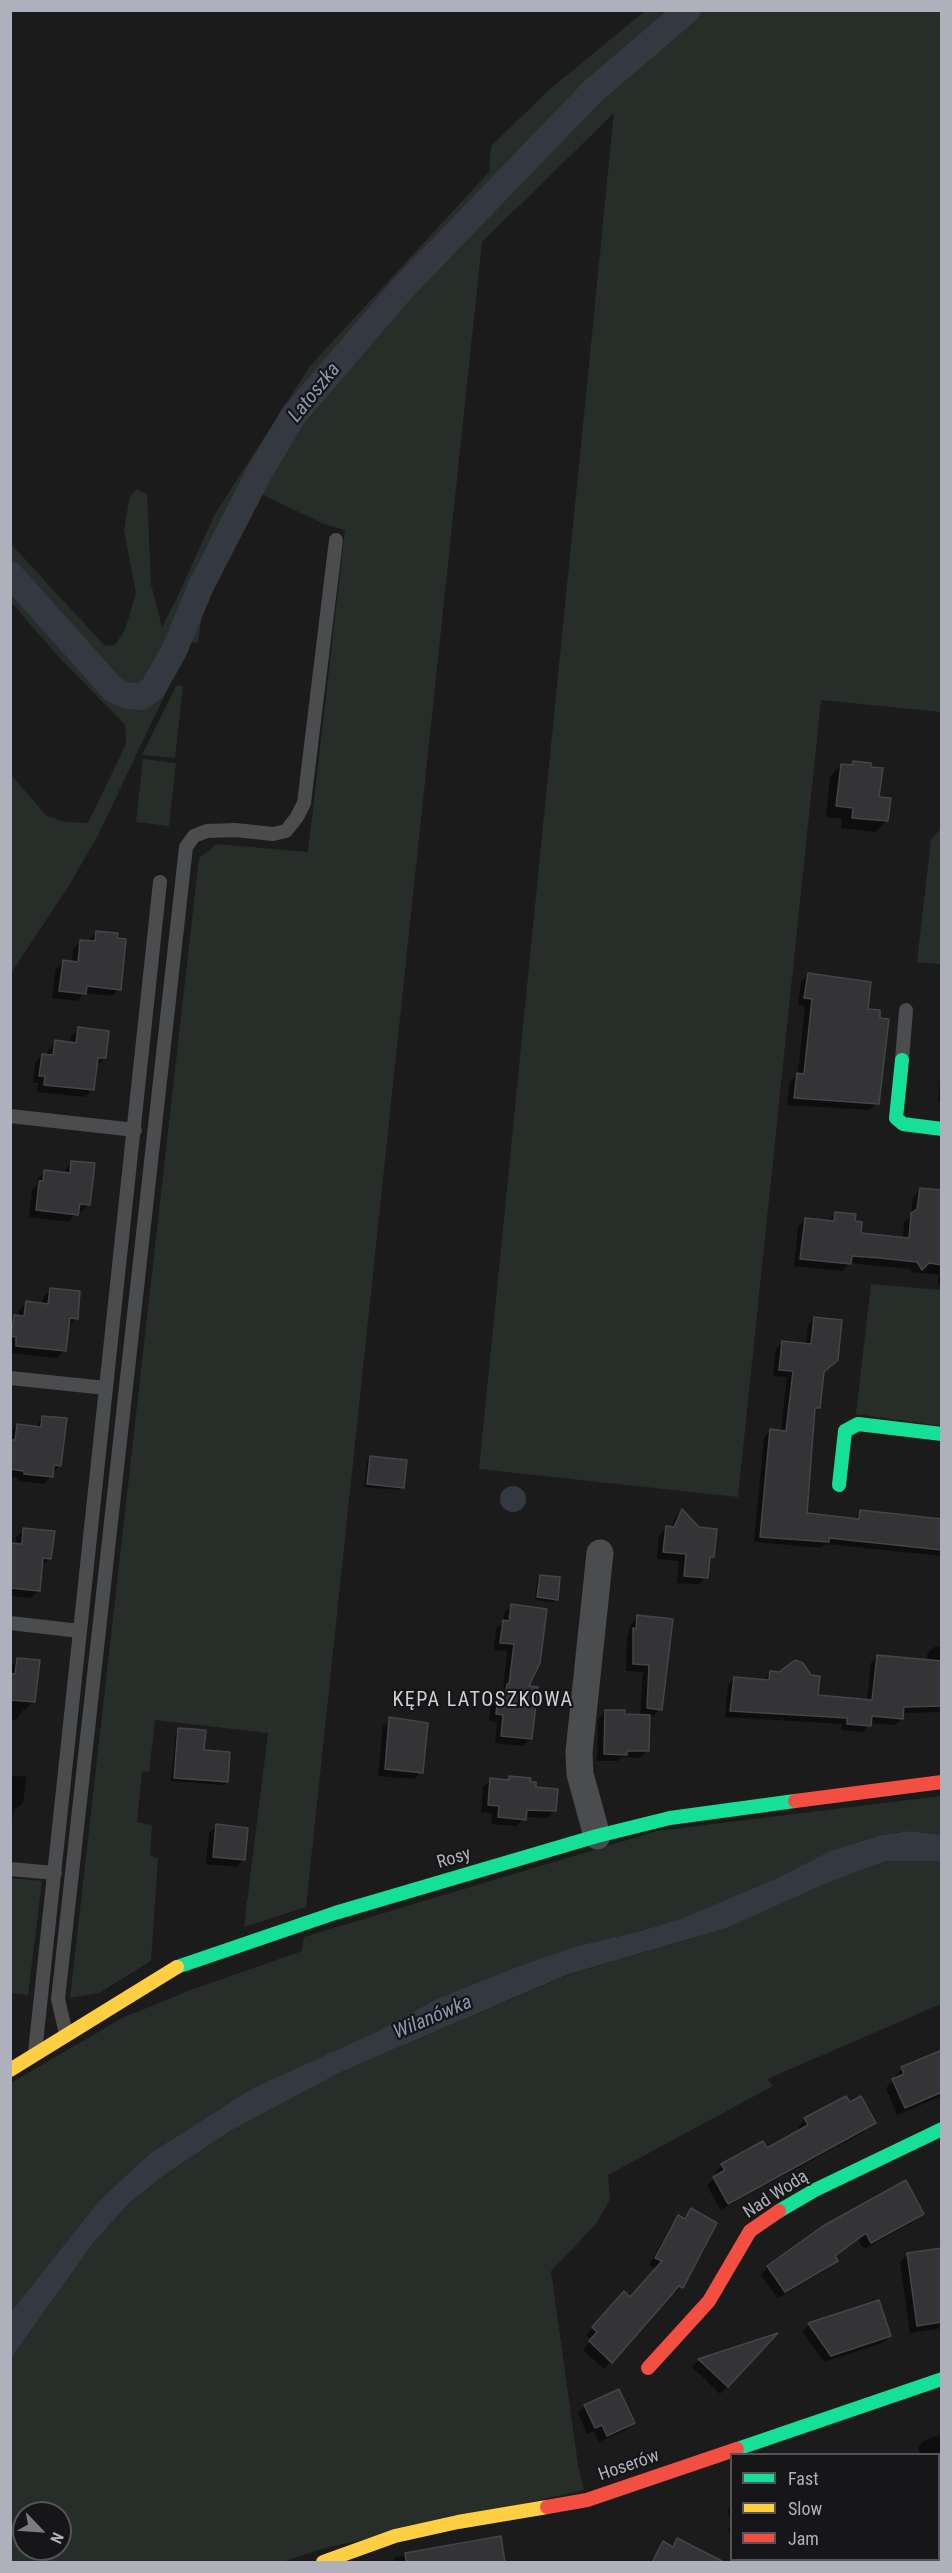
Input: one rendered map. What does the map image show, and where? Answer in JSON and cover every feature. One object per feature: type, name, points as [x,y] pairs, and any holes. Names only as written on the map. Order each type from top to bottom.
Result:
[{"type":"street","points":[[902,1060],[896,1118],[903,1124],[942,1129]]},
{"type":"street","points":[[839,1485],[845,1431],[858,1424],[942,1434]]},
{"type":"street","points":[[597,1836],[580,1774],[579,1752],[600,1553]]},
{"type":"street","name":"Rosy","points":[[10,2070],[170,1969],[335,1913],[597,1836],[670,1818],[942,1782]]},
{"type":"street","name":"Nad Wodą","points":[[648,2368],[709,2301],[740,2245],[758,2224],[815,2190],[942,2129]]},
{"type":"street","name":"Hoserów","points":[[323,2562],[395,2536],[458,2522],[587,2500],[942,2379]]},
{"type":"lane","points":[[66,2035],[58,1999],[186,847],[194,836],[207,831],[235,830],[273,834],[286,831],[304,803],[336,540]]},
{"type":"lane","points":[[34,2055],[160,882]]},
{"type":"lane","points":[[902,1060],[906,1010]]},
{"type":"lane","points":[[10,1116],[135,1130]]},
{"type":"lane","points":[[10,1378],[106,1388]]},
{"type":"lane","points":[[10,1623],[80,1631]]},
{"type":"lane","points":[[10,1869],[55,1873]]},
{"type":"shaded area","points":[[645,11],[941,11],[941,712],[821,700],[738,1497],[479,1469],[614,113],[482,242],[306,1907],[244,1927],[268,1733],[155,1720],[149,1772],[142,1771],[137,1822],[152,1825],[150,1856],[158,1858],[151,1961],[99,1993],[70,1998],[199,858],[217,844],[308,852],[345,530],[324,524],[261,494],[202,613],[198,643],[190,642],[99,833],[70,884],[11,973],[11,775],[47,816],[65,822],[88,823],[126,744],[125,725],[55,653],[11,602],[11,544],[105,646],[115,645],[125,630],[136,593],[124,530],[130,496],[137,489],[147,494],[151,584],[162,627],[215,514],[310,366],[489,172],[491,146],[549,90]]},
{"type":"shaded area","points":[[176,686],[183,686],[175,758],[142,755]]},
{"type":"shaded area","points":[[143,759],[176,763],[169,826],[136,822]]},
{"type":"shaded area","points":[[941,828],[941,964],[917,962],[931,840]]},
{"type":"shaded area","points":[[871,1284],[941,1290],[941,1426],[856,1414]]},
{"type":"shaded area","points":[[941,1796],[941,1835],[908,1831],[882,1835],[830,1851],[775,1879],[680,1919],[577,1946],[437,1999],[376,2032],[253,2088],[149,2154],[99,2201],[11,2312],[11,2083],[122,2018],[191,1990],[302,1951],[304,1937],[657,1831]]},
{"type":"shaded area","points":[[886,1861],[941,1861],[941,2004],[767,2079],[773,2086],[608,2175],[610,2200],[596,2224],[551,2271],[578,2465],[584,2490],[321,2549],[282,2562],[11,2562],[11,2358],[94,2242],[130,2202],[167,2173],[230,2131],[341,2072],[570,1974],[727,1928],[825,1884]]},
{"type":"shaded area","points":[[11,1878],[42,1881],[28,1995],[11,1993]]},
{"type":"water","points":[[513,1486],[522,1490],[526,1499],[522,1508],[513,1512],[504,1508],[500,1499],[504,1490]]},
{"type":"water","name":"Wilanówka","points":[[909,1831],[941,1835],[941,1861],[886,1861],[825,1884],[727,1928],[569,1974],[341,2072],[230,2131],[167,2173],[130,2202],[94,2242],[11,2358],[11,2312],[99,2201],[149,2154],[253,2088],[376,2032],[437,1999],[512,1969],[577,1946],[680,1919],[775,1879],[830,1851],[882,1835]]},
{"type":"building","points":[[853,761],[871,763],[871,767],[883,768],[879,797],[891,798],[888,821],[852,818],[853,808],[836,806],[841,764],[853,765]]},
{"type":"building","points":[[96,931],[118,933],[117,938],[126,939],[121,990],[87,986],[86,994],[59,991],[63,960],[78,962],[80,940],[95,941]]},
{"type":"building","points":[[808,973],[871,982],[868,1009],[880,1010],[880,1018],[889,1019],[879,1104],[794,1098],[797,1073],[804,1074],[812,999],[804,998]]},
{"type":"building","points":[[78,1027],[109,1031],[106,1058],[98,1058],[94,1090],[44,1085],[45,1076],[39,1076],[42,1054],[53,1055],[55,1040],[76,1043]]},
{"type":"building","points":[[71,1161],[95,1163],[90,1205],[80,1204],[78,1215],[36,1210],[39,1181],[43,1181],[44,1170],[70,1173]]},
{"type":"building","points":[[920,1188],[942,1190],[942,1265],[929,1263],[922,1270],[917,1262],[880,1258],[852,1256],[851,1264],[800,1259],[805,1218],[834,1221],[835,1212],[856,1214],[855,1221],[862,1222],[861,1233],[909,1238],[911,1213],[917,1209]]},
{"type":"building","points":[[50,1288],[80,1291],[78,1319],[70,1318],[66,1351],[16,1346],[16,1337],[11,1336],[14,1315],[24,1316],[26,1301],[48,1304]]},
{"type":"building","points":[[814,1317],[842,1320],[838,1360],[824,1372],[820,1408],[815,1408],[807,1513],[859,1519],[860,1510],[942,1519],[942,1550],[829,1538],[829,1542],[760,1537],[770,1429],[786,1431],[793,1371],[779,1370],[782,1341],[811,1344]]},
{"type":"building","points":[[42,1416],[67,1418],[61,1466],[54,1465],[53,1477],[24,1474],[24,1471],[10,1469],[10,1440],[15,1440],[17,1424],[41,1427]]},
{"type":"building","points":[[370,1456],[407,1460],[404,1488],[367,1484]]},
{"type":"building","points":[[682,1509],[699,1527],[717,1529],[714,1557],[710,1557],[708,1578],[684,1576],[686,1554],[663,1552],[666,1526],[674,1527]]},
{"type":"building","points":[[23,1528],[55,1531],[51,1559],[43,1558],[40,1591],[10,1588],[10,1543],[22,1544]]},
{"type":"building","points":[[540,1575],[560,1577],[558,1600],[537,1597]]},
{"type":"building","points":[[511,1604],[547,1609],[540,1663],[529,1686],[538,1687],[532,1739],[501,1736],[503,1715],[496,1714],[498,1696],[505,1697],[507,1684],[509,1684],[514,1644],[500,1643],[503,1620],[509,1621]]},
{"type":"building","points":[[637,1615],[673,1619],[662,1710],[647,1708],[649,1665],[633,1664],[633,1628],[636,1629]]},
{"type":"building","points":[[877,1655],[942,1661],[942,1706],[904,1707],[903,1719],[872,1716],[871,1726],[847,1724],[847,1718],[730,1711],[734,1677],[769,1680],[770,1671],[779,1672],[795,1660],[803,1663],[811,1675],[820,1676],[818,1695],[872,1700]]},
{"type":"building","points":[[17,1658],[40,1660],[35,1702],[10,1700],[10,1674],[15,1674]]},
{"type":"building","points":[[605,1710],[625,1710],[624,1714],[650,1715],[649,1751],[627,1751],[627,1755],[604,1754]]},
{"type":"building","points":[[389,1717],[428,1723],[423,1773],[385,1769]]},
{"type":"building","points":[[178,1728],[206,1730],[204,1750],[230,1752],[228,1782],[174,1778]]},
{"type":"building","points":[[509,1776],[531,1778],[530,1782],[536,1782],[536,1787],[558,1789],[556,1811],[527,1810],[526,1820],[498,1817],[499,1806],[488,1805],[490,1778],[509,1780]]},
{"type":"building","points":[[216,1824],[248,1828],[245,1860],[213,1857]]},
{"type":"building","points":[[942,2050],[942,2092],[905,2108],[892,2079],[904,2074],[901,2067]]},
{"type":"building","points":[[846,2096],[850,2102],[861,2096],[876,2123],[728,2204],[713,2177],[725,2170],[721,2164],[763,2141],[767,2148],[808,2125],[804,2118]]},
{"type":"building","points":[[906,2180],[924,2214],[871,2243],[866,2233],[835,2256],[838,2261],[785,2292],[767,2266],[823,2226]]},
{"type":"building","points":[[691,2208],[717,2223],[683,2288],[679,2286],[612,2363],[589,2341],[597,2332],[592,2327],[624,2291],[630,2297],[662,2261],[655,2258],[678,2215],[685,2219]]},
{"type":"building","points":[[942,2248],[942,2322],[917,2326],[907,2253]]},
{"type":"building","points":[[879,2300],[891,2336],[831,2356],[808,2323]]},
{"type":"building","points":[[778,2333],[728,2387],[698,2359]]},
{"type":"building","points":[[619,2389],[635,2423],[607,2436],[602,2425],[595,2428],[584,2405]]},
{"type":"building","points":[[501,2536],[505,2562],[406,2562],[405,2553]]},
{"type":"building","points":[[677,2538],[724,2562],[652,2562],[663,2541],[673,2547]]},
{"type":"waterway","name":"Latoszka","points":[[10,574],[113,689],[125,695],[141,697],[153,688],[174,651],[201,586],[258,475],[293,416],[402,289],[593,91],[688,10]]},
{"type":"traffic: fast","points":[[902,1060],[896,1118],[903,1124],[942,1129]]},
{"type":"traffic: fast","points":[[839,1485],[845,1431],[858,1424],[942,1434]]},
{"type":"traffic: fast","points":[[177,1967],[335,1913],[597,1836],[670,1818],[795,1801]]},
{"type":"traffic: fast","points":[[779,2211],[815,2190],[942,2129]]},
{"type":"traffic: fast","points":[[737,2449],[942,2379]]},
{"type":"traffic: slow","points":[[10,2070],[177,1967]]},
{"type":"traffic: slow","points":[[323,2562],[395,2536],[458,2522],[547,2507]]},
{"type":"traffic: jam","points":[[795,1801],[942,1782]]},
{"type":"traffic: jam","points":[[648,2368],[709,2301],[750,2231],[779,2211]]},
{"type":"traffic: jam","points":[[547,2507],[587,2500],[737,2449]]},
{"type":"district","name":"KĘPA LATOSZKOWA","points":[[483,1701]]}]
